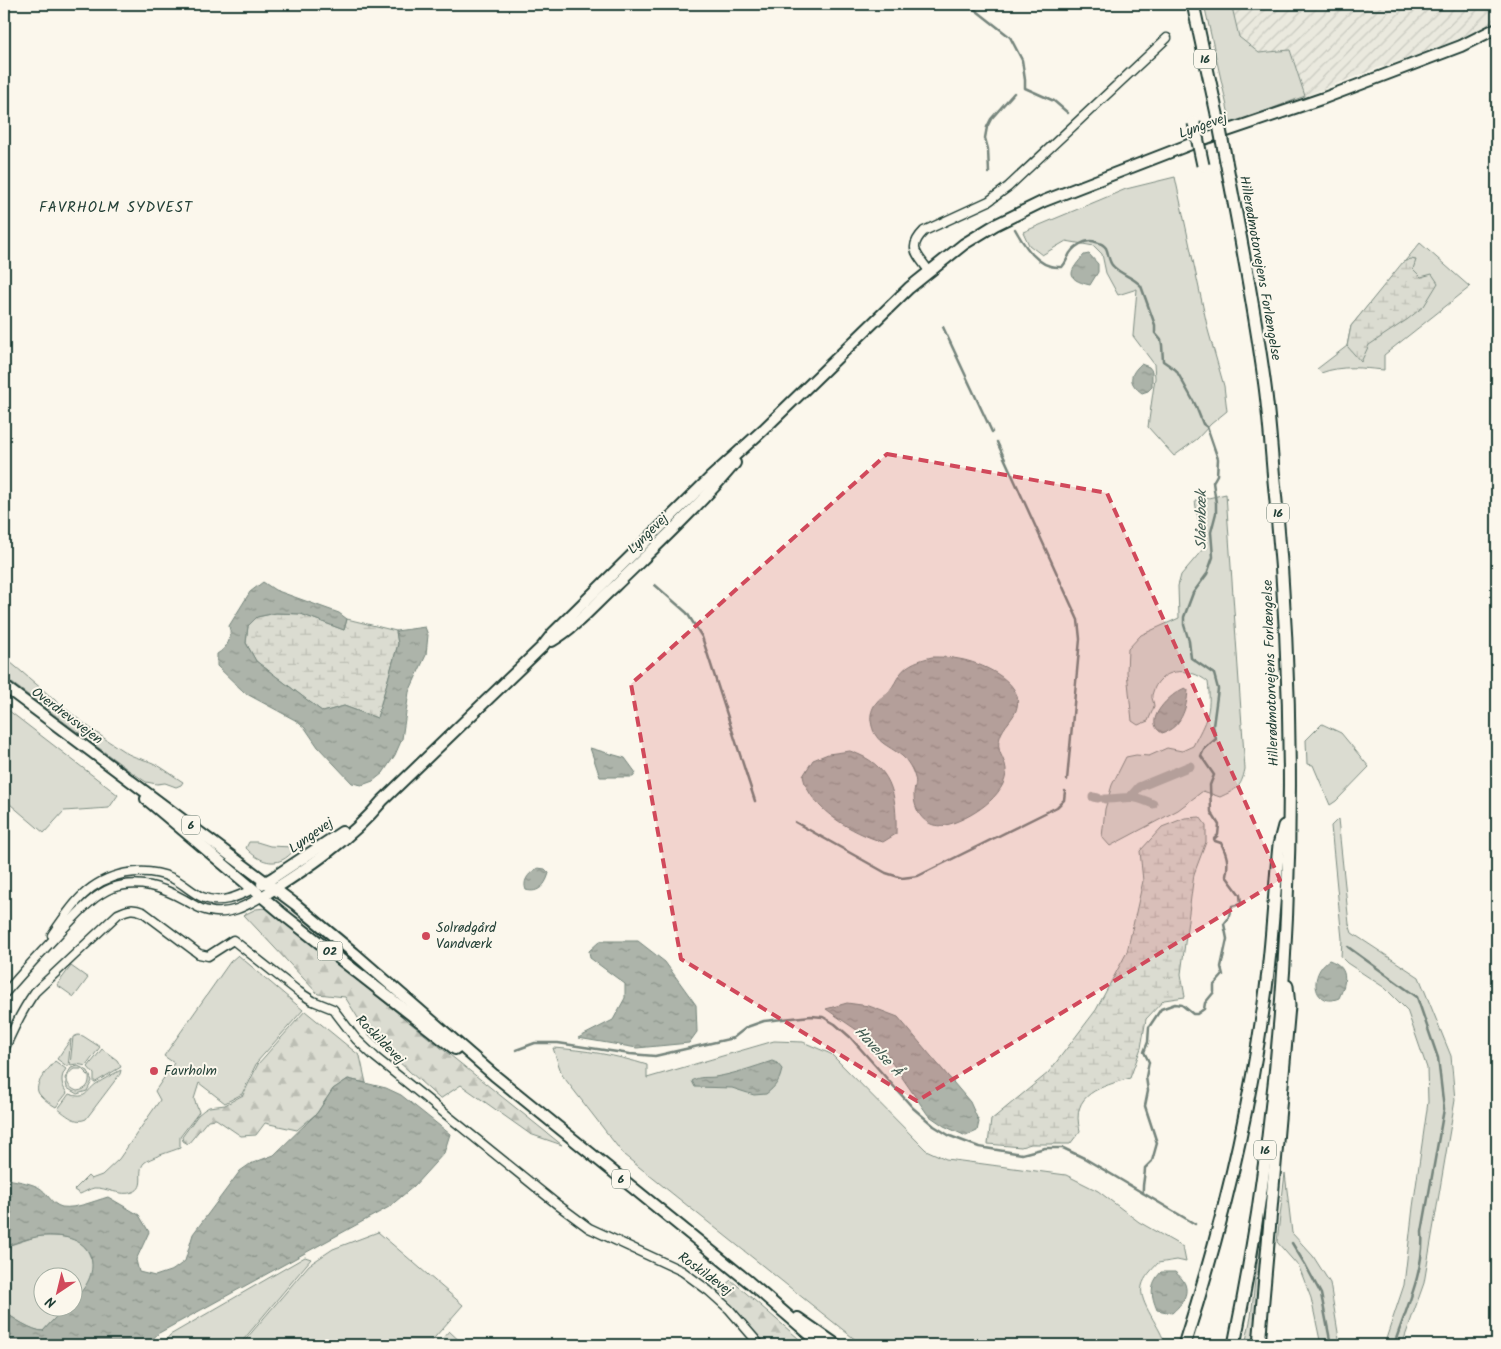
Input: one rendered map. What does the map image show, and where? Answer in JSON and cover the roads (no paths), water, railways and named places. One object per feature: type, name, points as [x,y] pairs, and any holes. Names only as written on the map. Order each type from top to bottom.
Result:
[{"type":"highway","name":"Hillerødmotorvejens Forlængelse","points":[[1193,4],[1217,114],[1246,265],[1264,381],[1282,558],[1289,714],[1289,810],[1284,954],[1278,1052],[1260,1198],[1234,1345]]},
{"type":"highway","points":[[1194,123],[1204,165]]},
{"type":"highway","points":[[1184,1345],[1223,1216],[1250,1094],[1265,995],[1279,845],[1289,810]]},
{"type":"highway","points":[[1260,1345],[1290,1006],[1284,954]]},
{"type":"main road","name":"Lyngevej","points":[[260,885],[325,844],[382,801],[542,647],[553,633],[640,547],[881,314],[929,271],[964,244],[1044,201],[1209,137],[1342,91],[1461,46],[1497,28]]},
{"type":"main road","name":"Overdrevsvejen","points":[[4,686],[114,769],[143,788],[260,885]]},
{"type":"main road","name":"Overdrevsvejen","points":[[114,769],[176,824],[269,892]]},
{"type":"main road","name":"Lyngevej","points":[[269,892],[329,851],[371,815],[382,801]]},
{"type":"main road","points":[[260,885],[269,892]]},
{"type":"main road","name":"Roskildevej","points":[[269,892],[354,952],[494,1075],[749,1282],[822,1345]]},
{"type":"main road","name":"Roskildevej","points":[[269,892],[398,1004],[458,1051],[494,1075]]},
{"type":"main road","name":"Roskildevej","points":[[749,1282],[837,1345]]},
{"type":"street","points":[[929,271],[915,253],[914,245],[917,238],[924,231],[989,200],[1008,187],[1167,38]]},
{"type":"street","points":[[4,994],[83,895],[97,883],[117,875],[133,872],[152,873],[172,878],[202,897],[219,901],[231,899],[260,885]]},
{"type":"street","points":[[35,957],[85,906],[113,888],[131,884],[153,886],[208,911],[216,912],[237,910],[269,892]]},
{"type":"street","name":"Roskildevej","points":[[4,1050],[13,1026],[24,1006],[35,992],[118,914],[127,909],[143,912],[198,954],[208,956],[233,940],[299,992],[313,1001],[333,1009],[356,1039],[375,1057],[558,1206],[589,1228],[682,1271],[730,1308],[760,1345]]},
{"type":"water","points":[[1089,254],[1098,264],[1098,272],[1090,285],[1076,280],[1072,273],[1084,255]]},
{"type":"water","points":[[1141,364],[1149,367],[1152,371],[1152,387],[1142,393],[1132,382],[1132,375]]},
{"type":"water","points":[[263,582],[275,590],[339,613],[347,619],[344,630],[301,614],[276,613],[257,617],[248,626],[246,643],[256,661],[323,712],[344,706],[377,718],[398,644],[396,631],[425,627],[428,635],[426,655],[409,692],[402,739],[395,755],[383,773],[373,781],[362,785],[352,783],[318,747],[305,728],[295,720],[245,693],[217,666],[217,654],[224,649],[230,639],[229,626],[250,592]]},
{"type":"water","points":[[932,657],[959,659],[988,669],[1007,681],[1014,689],[1017,698],[1016,711],[1002,733],[999,742],[999,750],[1006,769],[1005,779],[1001,788],[994,797],[975,812],[955,822],[939,826],[927,822],[918,812],[914,800],[916,780],[912,769],[902,756],[878,739],[871,719],[875,705],[890,690],[903,670],[914,662]]},
{"type":"water","points":[[1185,688],[1188,690],[1182,716],[1174,727],[1162,733],[1156,728],[1156,715],[1166,701]]},
{"type":"water","points":[[590,748],[625,758],[636,773],[633,777],[600,777]]},
{"type":"water","points":[[850,751],[875,764],[889,783],[893,794],[896,834],[883,842],[859,833],[834,818],[814,799],[807,788],[803,776],[813,760],[828,754]]},
{"type":"water","points":[[538,868],[545,869],[549,873],[546,881],[535,891],[526,890],[525,883],[528,877]]},
{"type":"water","points":[[600,941],[638,941],[665,962],[696,1005],[697,1032],[689,1043],[637,1048],[578,1038],[613,1020],[625,998],[625,984],[590,958],[589,951]]},
{"type":"water","points":[[1329,960],[1340,966],[1345,975],[1344,986],[1339,998],[1330,1000],[1324,999],[1319,995],[1316,988],[1318,973]]},
{"type":"water","points":[[847,1003],[869,1006],[898,1017],[970,1102],[979,1122],[977,1131],[966,1136],[944,1126],[928,1115],[892,1063],[864,1035],[826,1009]]},
{"type":"water","points":[[772,1061],[777,1063],[782,1069],[777,1083],[766,1094],[754,1095],[732,1088],[695,1087],[692,1081],[729,1074]]},
{"type":"water","points":[[348,1079],[386,1088],[401,1095],[450,1134],[444,1153],[414,1186],[389,1207],[159,1333],[146,1345],[4,1345],[4,1311],[28,1327],[43,1331],[57,1316],[82,1316],[82,1290],[89,1280],[92,1270],[88,1251],[81,1244],[70,1239],[43,1236],[30,1238],[4,1247],[4,1178],[38,1187],[62,1207],[79,1206],[108,1197],[139,1215],[149,1232],[136,1260],[139,1272],[155,1276],[173,1270],[185,1261],[193,1234],[240,1171],[250,1164],[274,1155],[317,1113],[333,1089]]},
{"type":"water","points":[[1161,1272],[1175,1272],[1181,1277],[1186,1288],[1184,1298],[1172,1313],[1157,1310],[1153,1300],[1152,1290],[1154,1281]]},
{"type":"waterway","name":"Slåenbæk","points":[[968,4],[1010,37],[1022,60],[1025,88],[1054,101],[1068,113]]},
{"type":"waterway","name":"Slåenbæk","points":[[989,173],[988,149],[985,138],[987,127],[991,119],[1014,93]]},
{"type":"waterway","name":"Slåenbæk","points":[[1015,229],[1034,256],[1044,264],[1052,266],[1062,267],[1070,253],[1084,242],[1092,241],[1100,244],[1106,248],[1113,266],[1141,286],[1155,325],[1155,333],[1161,340],[1163,361],[1176,370],[1195,404],[1203,424],[1207,427],[1218,459],[1217,475],[1213,482],[1216,503],[1216,513],[1211,532],[1213,557],[1207,574],[1193,593],[1184,617],[1184,625],[1189,641],[1191,658],[1214,674],[1218,689],[1213,726],[1216,739],[1204,749],[1201,756],[1214,775],[1210,785],[1211,812],[1219,825],[1218,835],[1214,839],[1221,843],[1225,851],[1227,859],[1226,876],[1240,895],[1241,904],[1232,906],[1228,919],[1224,924],[1227,939],[1221,967],[1223,975],[1214,985],[1214,992],[1205,1003],[1204,1009],[1197,1014],[1193,1014],[1182,1005],[1175,1004],[1161,1009],[1149,1027],[1148,1042],[1144,1052],[1149,1062],[1146,1077],[1148,1091],[1145,1106],[1157,1143],[1152,1161],[1145,1168],[1143,1193]]},
{"type":"waterway","points":[[943,327],[992,432]]},
{"type":"waterway","points":[[997,442],[1078,620],[1080,639],[1067,780]]},
{"type":"waterway","points":[[655,585],[687,613],[702,637],[755,801]]},
{"type":"waterway","points":[[1131,796],[1139,787],[1190,766]]},
{"type":"waterway","points":[[795,822],[886,873],[902,878],[918,876],[1057,807],[1064,800],[1065,791]]},
{"type":"waterway","points":[[1093,797],[1098,798]]},
{"type":"waterway","points":[[1105,799],[1129,797],[1153,804]]},
{"type":"waterway","points":[[1348,947],[1417,997],[1438,1058],[1444,1109],[1422,1232],[1421,1261],[1394,1345]]},
{"type":"waterway","name":"Havelse Å","points":[[516,1050],[535,1043],[558,1043],[655,1056],[733,1038],[747,1027],[764,1021],[811,1016],[823,1017],[835,1024],[850,1037],[913,1108],[934,1126],[950,1136],[979,1147],[1022,1154],[1045,1148],[1063,1148],[1084,1158],[1195,1224]]},
{"type":"waterway","name":"Havelse Å","points":[[1292,1243],[1321,1294],[1331,1345]]},
{"type":"place","name":"Solrødgård Vandværk","points":[[426,936]]},
{"type":"place","name":"Favrholm","points":[[154,1071]]},
{"type":"district","name":"FAVRHOLM SYDVEST","points":[[116,208]]}]
